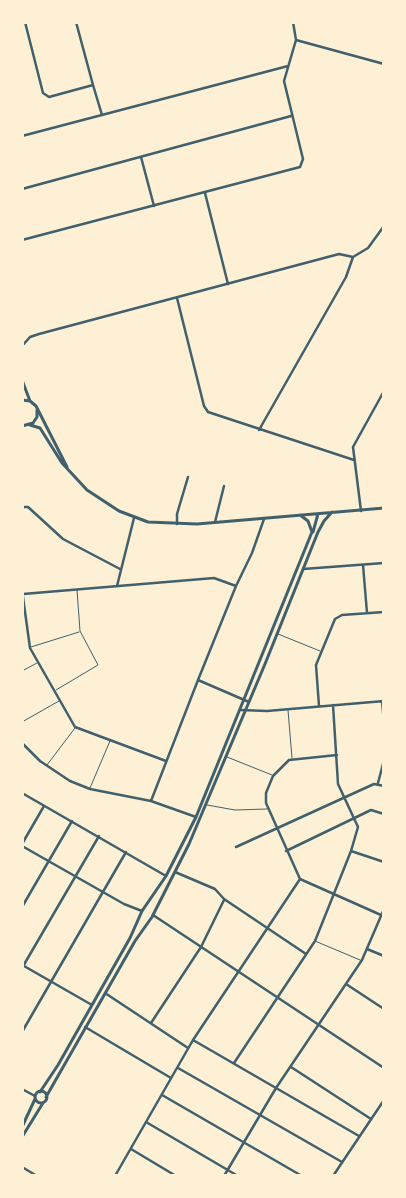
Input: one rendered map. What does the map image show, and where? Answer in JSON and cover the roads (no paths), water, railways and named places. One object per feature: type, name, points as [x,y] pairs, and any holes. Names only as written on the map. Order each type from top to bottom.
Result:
[{"type":"street","points":[[25,22],[45,95],[52,97],[92,85]]},
{"type":"street","points":[[76,22],[92,85],[102,115]]},
{"type":"street","points":[[22,240],[204,193],[302,165],[303,160],[284,87],[296,40],[293,22]]},
{"type":"street","points":[[296,40],[384,64]]},
{"type":"street","points":[[22,136],[288,66]]},
{"type":"street","points":[[22,189],[291,116]]},
{"type":"street","points":[[141,157],[154,206]]},
{"type":"street","points":[[204,193],[228,284]]},
{"type":"street","points":[[22,346],[30,338],[39,334],[338,254],[353,257],[368,248],[384,226]]},
{"type":"street","points":[[259,430],[342,284],[350,269],[353,257]]},
{"type":"street","points":[[177,298],[206,409],[211,414],[354,460]]},
{"type":"street","points":[[22,380],[30,401],[37,409],[68,470]]},
{"type":"street","points":[[361,511],[354,460],[354,443],[384,392]]},
{"type":"street","points":[[22,400],[30,401]]},
{"type":"street","points":[[30,425],[37,417],[37,409]]},
{"type":"street","points":[[22,426],[30,425],[40,428],[68,470],[99,500],[134,518],[156,523],[215,522],[384,508]]},
{"type":"street","points":[[177,524],[177,514],[188,477]]},
{"type":"street","points":[[215,522],[224,486]]},
{"type":"street","points":[[22,507],[28,507],[51,530],[70,543],[120,569]]},
{"type":"street","points":[[22,1127],[35,1097],[58,1065],[130,938],[141,913],[166,876],[196,817],[277,634],[322,523],[332,512]]},
{"type":"street","points":[[247,701],[318,514]]},
{"type":"street","points":[[300,515],[308,521],[312,532]]},
{"type":"street","points":[[152,802],[198,680],[236,586],[252,553],[264,517]]},
{"type":"street","points":[[117,586],[134,518]]},
{"type":"street","points":[[302,569],[384,563]]},
{"type":"street","points":[[363,564],[367,613]]},
{"type":"street","points":[[23,594],[214,578],[236,586]]},
{"type":"street","points":[[22,590],[24,625],[30,648],[75,727],[166,761]]},
{"type":"street","points":[[319,706],[316,668],[336,618],[342,615],[384,612]]},
{"type":"street","points":[[198,680],[247,701]]},
{"type":"street","points":[[243,710],[288,709],[383,701],[384,723]]},
{"type":"street","points":[[234,1063],[315,941],[351,851],[358,826],[356,819],[343,798],[338,781],[333,706]]},
{"type":"street","points":[[22,1138],[85,1027],[153,914],[175,872],[207,805],[243,710]]},
{"type":"street","points":[[22,743],[46,766],[70,781],[90,789],[152,802],[196,817]]},
{"type":"street","points":[[337,755],[292,759],[273,776],[265,795],[268,809],[300,879],[381,915]]},
{"type":"street","points":[[378,784],[384,760]]},
{"type":"street","points":[[236,847],[343,798],[378,784],[384,786]]},
{"type":"street","points":[[22,793],[166,876]]},
{"type":"street","points":[[44,805],[22,845],[141,913],[144,919],[149,919]]},
{"type":"street","points":[[286,851],[372,810],[384,814]]},
{"type":"street","points":[[22,907],[72,821]]},
{"type":"street","points":[[92,1004],[23,966],[98,836]]},
{"type":"street","points":[[351,851],[384,862]]},
{"type":"street","points":[[22,1032],[126,852]]},
{"type":"street","points":[[175,872],[211,886],[224,899],[306,954]]},
{"type":"street","points":[[115,1176],[188,1048],[300,879]]},
{"type":"street","points":[[151,1023],[201,947],[224,899]]},
{"type":"street","points":[[146,908],[201,947],[384,1068]]},
{"type":"street","points":[[224,1176],[276,1088],[362,960],[384,909]]},
{"type":"street","points":[[367,949],[384,956]]},
{"type":"street","points":[[346,984],[384,1009]]},
{"type":"street","points":[[105,993],[188,1048]]},
{"type":"street","points":[[85,1027],[172,1078]]},
{"type":"street","points":[[193,1040],[360,1136]]},
{"type":"street","points":[[291,1066],[370,1119]]},
{"type":"street","points":[[178,1068],[342,1162]]},
{"type":"street","points":[[22,1089],[35,1097],[39,1103],[42,1103]]},
{"type":"street","points":[[40,1092],[45,1093],[46,1097]]},
{"type":"street","points":[[162,1095],[302,1176]]},
{"type":"street","points":[[333,1176],[384,1100]]},
{"type":"street","points":[[146,1122],[238,1176]]},
{"type":"street","points":[[130,1149],[176,1176]]},
{"type":"street","points":[[22,1167],[37,1176]]},
{"type":"lane","points":[[54,691],[98,665],[80,631],[77,590]]},
{"type":"lane","points":[[30,648],[80,631]]},
{"type":"lane","points":[[277,634],[321,652]]},
{"type":"lane","points":[[22,671],[38,662]]},
{"type":"lane","points":[[22,722],[59,701]]},
{"type":"lane","points":[[288,709],[292,759]]},
{"type":"lane","points":[[46,766],[75,727]]},
{"type":"lane","points":[[90,789],[110,740]]},
{"type":"lane","points":[[226,757],[273,776]]},
{"type":"lane","points":[[207,805],[236,810],[268,809]]},
{"type":"lane","points":[[315,941],[362,960]]}]
